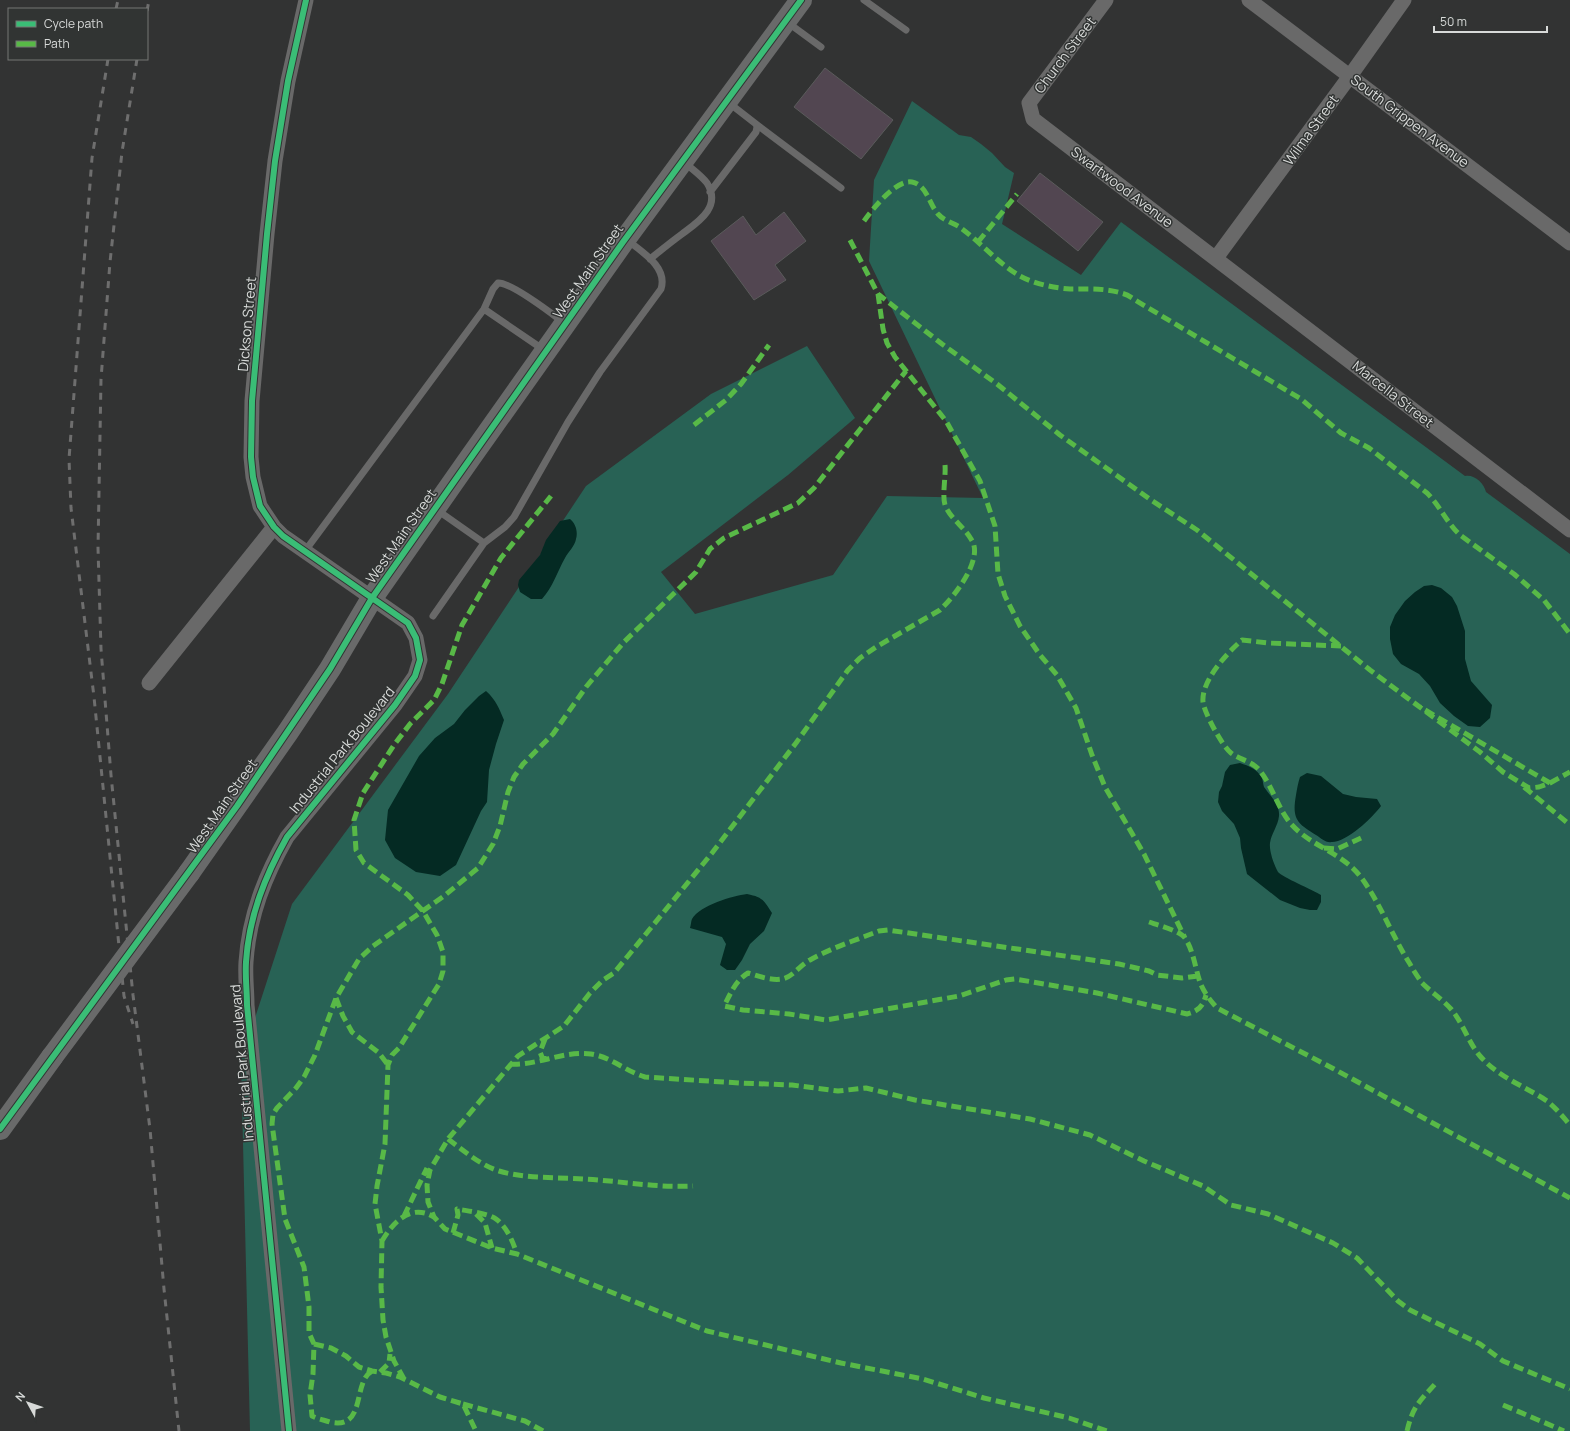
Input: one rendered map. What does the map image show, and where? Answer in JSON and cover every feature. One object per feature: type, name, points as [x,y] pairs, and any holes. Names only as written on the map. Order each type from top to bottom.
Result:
[{"type":"main road","name":"West Main Street","points":[[0,1129],[189,873],[288,732],[330,669],[372,598],[565,323],[801,0]]},
{"type":"street","name":"Dickson Street","points":[[306,0],[288,81],[275,161],[252,401],[250,457],[260,506],[274,527],[283,536],[372,598]]},
{"type":"street","name":"Church Street","points":[[1031,113],[1029,103],[1106,0]]},
{"type":"street","name":"South Grippen Avenue","points":[[1249,0],[1570,243]]},
{"type":"street","name":"Wilma Street","points":[[1216,258],[1404,0]]},
{"type":"street","name":"Swartwood Avenue","points":[[1031,113],[1033,119],[1216,258]]},
{"type":"street","name":"Marcella Street","points":[[1216,258],[1570,530]]},
{"type":"street","points":[[149,683],[274,527]]},
{"type":"street","name":"Industrial Park Boulevard","points":[[289,1431],[247,1005],[246,964],[248,943],[254,912],[263,886],[287,837],[395,705],[415,676],[420,660],[416,638],[408,623],[372,598]]},
{"type":"lane","points":[[864,0],[906,30]]},
{"type":"lane","points":[[785,21],[821,47]]},
{"type":"lane","points":[[727,102],[841,188]]},
{"type":"lane","points":[[710,192],[756,132],[756,124]]},
{"type":"lane","points":[[650,259],[703,218],[711,204],[710,192],[707,184],[683,161]]},
{"type":"lane","points":[[433,616],[484,543],[505,527],[514,517],[568,422],[600,372],[661,289],[663,283],[662,276],[657,266],[626,238]]},
{"type":"lane","points":[[305,551],[484,309],[498,283],[503,283],[516,289],[565,323]]},
{"type":"lane","points":[[484,309],[546,351]]},
{"type":"lane","points":[[435,509],[484,543]]},
{"type":"shaded area","points":[[912,101],[959,135],[971,137],[981,144],[1005,167],[1014,173],[1002,224],[1081,275],[1121,222],[1465,476],[1472,476],[1478,480],[1483,485],[1486,492],[1570,554],[1570,1431],[250,1431],[241,1061],[292,904],[448,694],[586,486],[711,394],[807,346],[855,418],[788,475],[661,572],[695,614],[833,575],[887,496],[983,498],[869,261],[874,180]]},
{"type":"shaded area","points":[[570,519],[574,523],[577,531],[575,542],[546,594],[542,599],[531,599],[520,592],[518,585],[519,580],[540,555],[546,540],[560,521]]},
{"type":"shaded area","points":[[1432,585],[1441,588],[1452,597],[1457,606],[1465,631],[1465,659],[1471,681],[1492,705],[1490,718],[1480,727],[1468,726],[1454,716],[1440,703],[1430,686],[1419,674],[1401,664],[1393,654],[1390,639],[1390,627],[1395,615],[1405,601],[1415,592],[1424,586]]},
{"type":"shaded area","points":[[486,691],[495,701],[504,720],[489,770],[487,802],[481,811],[456,865],[440,876],[416,872],[395,858],[385,840],[388,810],[419,756],[435,738],[454,724],[465,710]]},
{"type":"shaded area","points":[[1240,763],[1247,765],[1258,772],[1262,778],[1264,787],[1278,808],[1279,816],[1271,840],[1270,850],[1278,872],[1321,895],[1321,902],[1317,910],[1300,908],[1280,900],[1247,874],[1240,838],[1234,824],[1222,811],[1218,802],[1219,792],[1225,772],[1230,765]]},
{"type":"shaded area","points":[[1307,773],[1321,776],[1343,794],[1377,799],[1381,806],[1372,817],[1352,834],[1338,841],[1325,841],[1304,827],[1295,815],[1295,803],[1299,779]]},
{"type":"shaded area","points":[[747,894],[756,896],[762,900],[772,913],[764,931],[750,944],[735,970],[727,970],[720,965],[726,944],[722,937],[690,928],[691,921],[696,914],[709,905]]},
{"type":"building","points":[[825,68],[893,120],[861,159],[794,107]]},
{"type":"building","points":[[1040,173],[1103,222],[1078,251],[1017,201]]},
{"type":"building","points":[[784,212],[806,241],[775,265],[786,280],[754,300],[711,241],[743,216],[756,235]]},
{"type":"railway","points":[[116,8],[118,0]]},
{"type":"railway","points":[[148,8],[149,0]]},
{"type":"railway","points":[[108,60],[92,158],[69,459],[71,508],[94,697],[124,996],[133,1024]]},
{"type":"railway","points":[[137,60],[122,152],[110,262],[101,379],[98,548],[101,649],[111,775],[133,995],[150,1129],[164,1289],[179,1431]]},
{"type":"marked path","points":[[864,221],[878,203],[892,190],[906,182],[912,182],[921,187],[940,216],[961,228],[1005,266],[1020,276],[1051,287],[1109,290],[1123,293],[1130,297],[1301,399],[1341,433],[1369,448],[1427,493],[1460,535],[1514,574],[1544,600],[1570,634]]},
{"type":"marked path","points":[[978,242],[1017,194]]},
{"type":"marked path","points":[[850,240],[878,294],[942,344],[997,384],[1060,435],[1151,500],[1197,530],[1370,670],[1480,752],[1503,772],[1529,788],[1539,787],[1550,783],[1420,707]]},
{"type":"marked path","points":[[878,294],[883,329],[887,343],[895,357],[946,421],[980,481],[995,526],[998,574],[1005,596],[1020,626],[1040,655],[1057,675],[1076,708],[1105,787],[1144,854],[1185,938]]},
{"type":"marked path","points":[[694,425],[726,400],[741,384],[769,345]]},
{"type":"marked path","points":[[372,1371],[366,1377],[362,1385],[354,1412],[349,1419],[342,1423],[330,1422],[312,1416],[310,1395],[313,1374],[314,1344],[309,1333],[309,1307],[304,1267],[285,1219],[272,1124],[273,1114],[304,1077],[315,1055],[336,998],[359,959],[373,946],[444,896],[478,868],[493,844],[500,826],[508,792],[514,777],[523,764],[553,734],[586,687],[623,643],[696,572],[710,549],[724,538],[798,503],[814,488],[906,371]]},
{"type":"marked path","points":[[945,465],[945,505],[950,514],[971,539],[974,547],[974,556],[971,566],[960,587],[940,610],[876,647],[860,658],[848,670],[796,743],[712,853],[614,973],[603,980],[590,993],[564,1026],[518,1056],[448,1139],[430,1170],[427,1185],[428,1202],[434,1217],[445,1229],[492,1248],[517,1254],[707,1331],[841,1363],[923,1379],[984,1398],[1069,1418],[1107,1431]]},
{"type":"marked path","points":[[404,1379],[394,1361],[386,1337],[383,1320],[381,1287],[382,1241],[375,1204],[385,1144],[388,1065],[392,1055],[399,1048],[439,984],[443,971],[443,952],[437,935],[423,911],[408,895],[364,863],[356,850],[354,820],[363,793],[394,745],[410,724],[434,700],[442,684],[462,625],[501,558],[551,496]]},
{"type":"marked path","points":[[1341,646],[1268,643],[1242,640],[1229,652],[1216,668],[1206,685],[1203,694],[1203,702],[1210,721],[1218,736],[1231,753],[1258,768],[1269,785],[1283,813],[1292,825],[1308,839],[1336,855],[1353,868],[1360,876],[1374,897],[1417,976],[1422,983],[1444,1002],[1455,1014],[1472,1045],[1487,1064],[1504,1076],[1547,1101],[1570,1125]]},
{"type":"marked path","points":[[1550,783],[1570,772]]},
{"type":"marked path","points":[[1524,787],[1570,825]]},
{"type":"marked path","points":[[1324,848],[1337,849],[1361,838]]},
{"type":"marked path","points":[[1149,922],[1174,931],[1185,938],[1192,953],[1202,987],[1217,1008],[1334,1069],[1570,1198]]},
{"type":"marked path","points":[[1198,976],[1182,978],[1157,975],[1149,971],[1119,964],[888,930],[879,931],[826,952],[806,962],[786,978],[769,979],[748,973],[740,980],[731,992],[724,1006],[743,1010],[789,1014],[826,1020],[959,996],[1006,980],[1015,979],[1097,993],[1187,1014],[1200,1008],[1206,995]]},
{"type":"marked path","points":[[336,998],[343,1016],[352,1032],[379,1053],[388,1065]]},
{"type":"marked path","points":[[545,1039],[540,1052],[542,1057],[548,1060]]},
{"type":"marked path","points":[[510,1064],[530,1063],[571,1054],[591,1054],[605,1058],[645,1077],[792,1085],[838,1091],[866,1088],[915,1100],[1030,1119],[1090,1135],[1144,1161],[1203,1186],[1231,1205],[1268,1214],[1333,1243],[1357,1258],[1398,1301],[1410,1310],[1480,1344],[1503,1361],[1570,1389]]},
{"type":"marked path","points":[[448,1139],[485,1165],[509,1174],[531,1177],[574,1178],[652,1185],[693,1186]]},
{"type":"marked path","points":[[404,1216],[427,1168]]},
{"type":"marked path","points":[[453,1233],[458,1215],[457,1209],[488,1215],[500,1222],[506,1230],[517,1254]]},
{"type":"marked path","points":[[382,1241],[397,1221],[410,1213],[426,1213],[434,1217]]},
{"type":"marked path","points":[[476,1214],[485,1223],[492,1248]]},
{"type":"marked path","points":[[314,1344],[331,1348],[346,1356],[359,1367],[400,1377],[440,1397],[463,1404],[476,1431]]},
{"type":"marked path","points":[[380,1372],[389,1363],[390,1354]]},
{"type":"marked path","points":[[1407,1431],[1417,1405],[1436,1383]]},
{"type":"marked path","points":[[463,1404],[525,1421],[543,1431]]},
{"type":"marked path","points":[[1503,1405],[1564,1431]]},
{"type":"cycle path","points":[[289,1431],[247,1005],[246,967],[248,945],[254,913],[259,897],[287,837],[395,705],[415,676],[420,660],[416,638],[408,623],[283,536],[274,527],[260,506],[253,477],[251,457],[252,401],[275,161],[288,81],[306,0]]},
{"type":"cycle path","points":[[0,1129],[237,806],[330,669],[372,598],[623,242],[801,0]]}]
